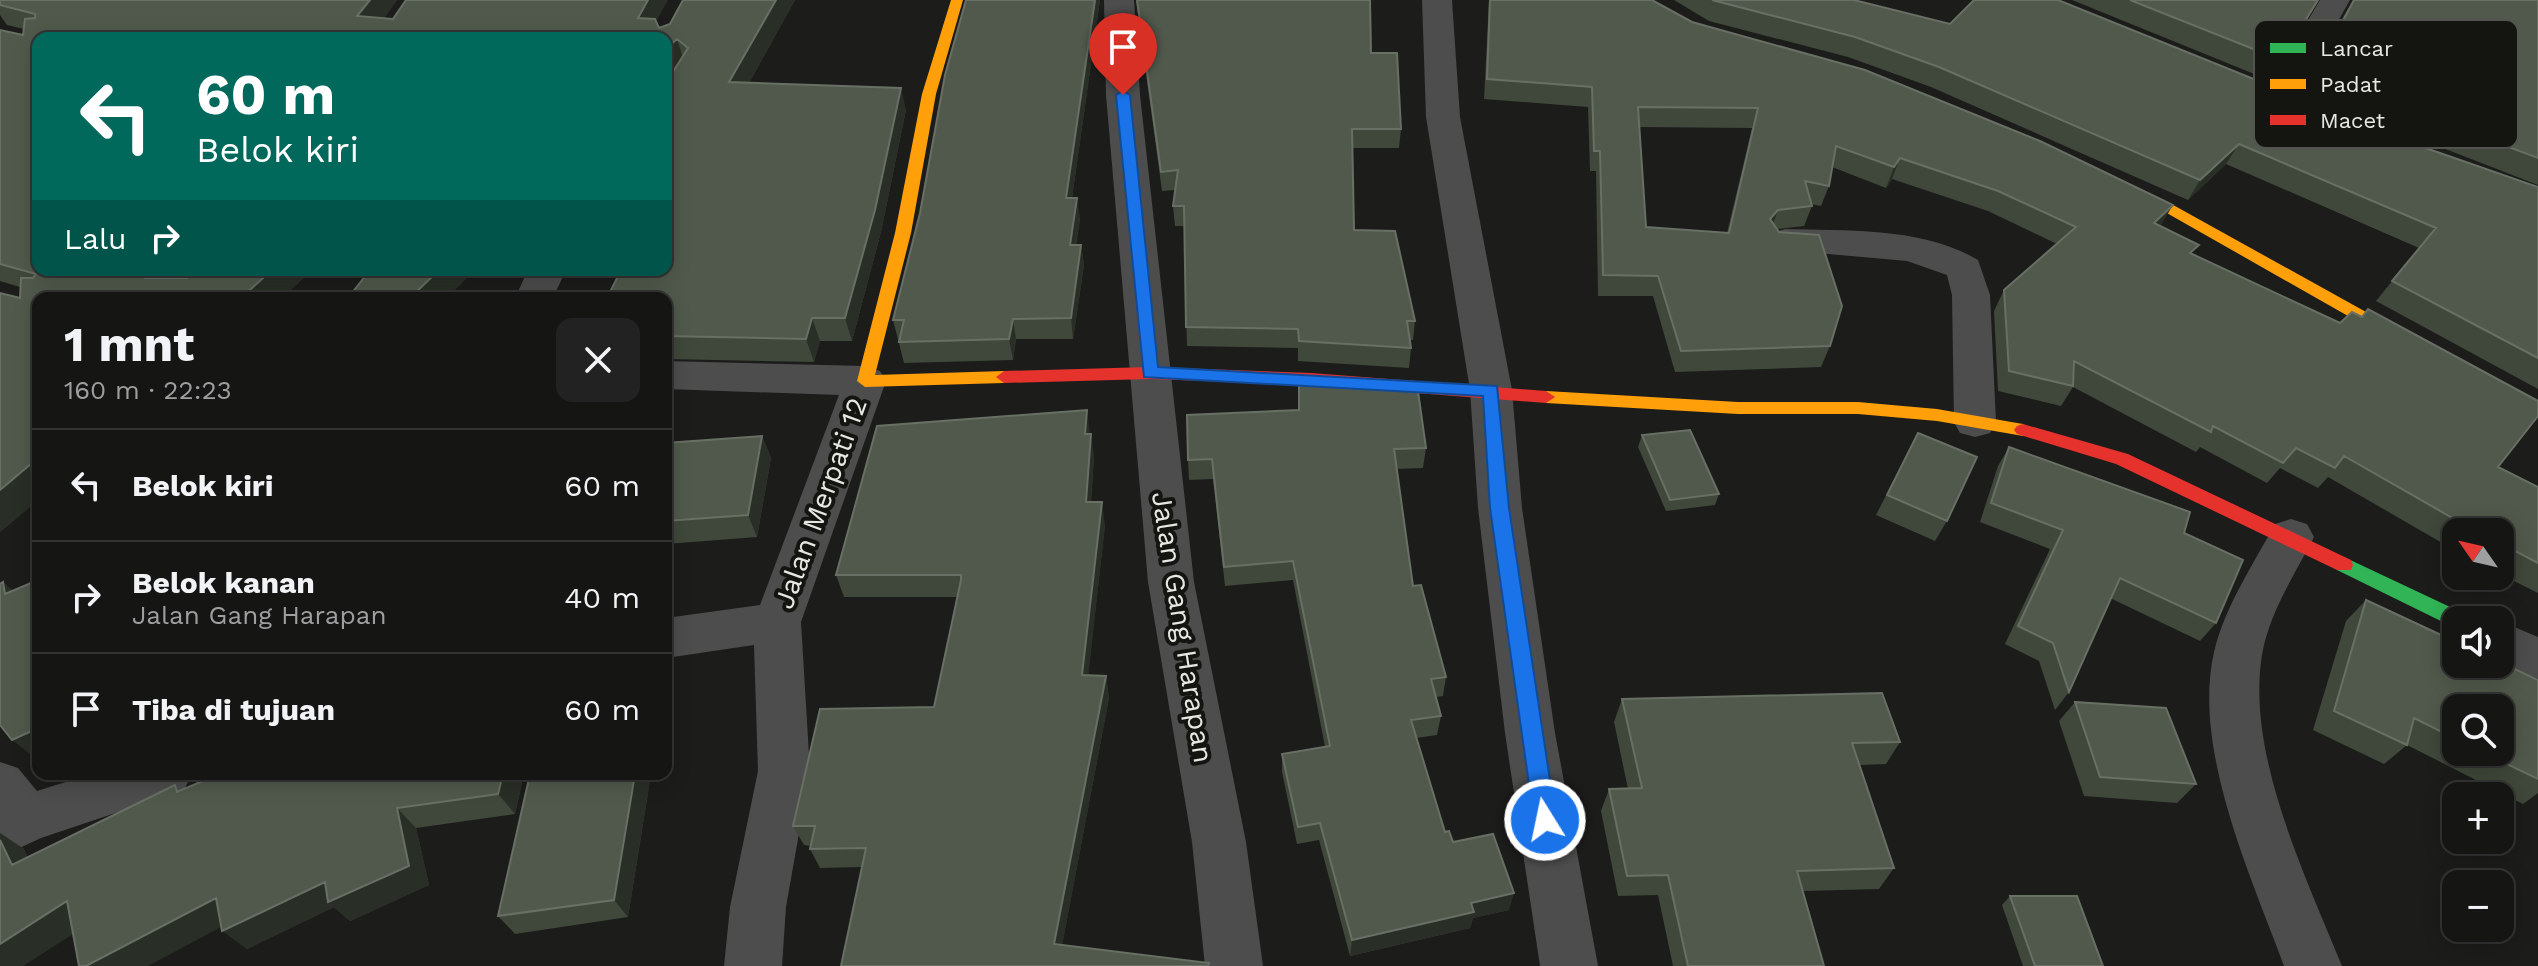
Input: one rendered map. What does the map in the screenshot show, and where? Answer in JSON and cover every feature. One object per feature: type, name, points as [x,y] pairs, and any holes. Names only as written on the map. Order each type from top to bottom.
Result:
[{"type":"street","points":[[957,0],[929,94],[903,233],[865,381],[1150,373],[1491,390],[1592,400],[1709,406],[1858,408],[1975,422],[2025,430],[2122,459],[2291,537],[2442,612]]},
{"type":"street","name":"Jalan Gang Harapan","points":[[1119,0],[1123,95],[1171,582],[1219,842],[1234,966]]},
{"type":"street","points":[[1437,0],[1443,117],[1491,390],[1500,508],[1524,688],[1569,966]]},
{"type":"street","points":[[2323,20],[2335,0]]},
{"type":"street","points":[[2106,182],[2170,209],[2422,350]]},
{"type":"street","points":[[1785,241],[1850,244],[1944,255],[1965,269],[1971,295],[1975,422]]},
{"type":"street","name":"Jalan Merpati 12","points":[[672,375],[865,381],[777,622],[784,771],[758,907],[753,966]]},
{"type":"street","points":[[2291,537],[2244,634],[2233,702],[2246,774],[2313,966]]},
{"type":"street","points":[[672,637],[777,622]]},
{"type":"street","points":[[2514,648],[2538,659]]},
{"type":"street","points":[[9,812],[141,780]]},
{"type":"building","points":[[0,0],[370,0],[357,16],[393,19],[406,0],[648,0],[638,18],[655,19],[659,28],[670,24],[683,0],[776,0],[729,82],[901,88],[875,210],[845,318],[812,318],[806,339],[672,336],[672,292],[610,292],[618,276],[672,276],[672,73],[688,48],[677,39],[672,44],[672,32],[32,32],[32,273],[0,264],[0,30],[23,35],[25,19],[35,18],[35,14],[0,5]]},
{"type":"building","points":[[966,0],[1095,0],[1066,198],[1077,198],[1070,245],[1081,245],[1071,318],[1013,319],[1009,339],[899,342],[904,320],[893,320],[920,213],[945,75]]},
{"type":"building","points":[[1137,0],[1370,0],[1371,53],[1397,53],[1401,129],[1352,129],[1354,230],[1395,231],[1415,321],[1407,321],[1411,348],[1299,341],[1298,329],[1186,327],[1184,206],[1173,206],[1178,170],[1161,172]]},
{"type":"building","points":[[1490,0],[1652,0],[1692,22],[1865,70],[2040,141],[2173,205],[2154,223],[2199,245],[2190,253],[2340,323],[2352,312],[2362,317],[2368,309],[2538,401],[2538,416],[2498,467],[2538,487],[2538,563],[2514,550],[2514,518],[2452,518],[2344,456],[2335,468],[2296,448],[2283,463],[2213,426],[2211,432],[2074,361],[2073,386],[2009,371],[2004,290],[2076,227],[1998,191],[1900,158],[1894,167],[1836,146],[1829,186],[1805,181],[1812,206],[1778,210],[1770,219],[1779,232],[1819,235],[1842,306],[1830,346],[1681,351],[1658,276],[1603,275],[1600,151],[1594,151],[1592,87],[1487,79]],"holes":[[[1638,107],[1758,108],[1729,233],[1646,227]]]},
{"type":"building","points":[[1712,0],[1854,0],[1950,24],[1974,0],[2058,0],[2254,79],[2254,148],[2426,148],[2538,187],[2538,358],[2392,281],[2436,228],[2239,144],[2200,180],[1939,67],[1855,37]]},
{"type":"building","points":[[2130,0],[2318,0],[2306,20],[2254,20],[2254,49]]},
{"type":"building","points":[[2354,0],[2538,0],[2538,158],[2511,148],[2518,148],[2518,20],[2343,20]]},
{"type":"building","points":[[265,276],[248,292],[32,292],[32,463],[0,490],[0,293],[20,298],[21,278]]},
{"type":"building","points":[[365,276],[433,276],[416,292],[353,292]]},
{"type":"building","points":[[1299,376],[1417,384],[1426,448],[1394,449],[1413,586],[1421,585],[1446,677],[1431,679],[1441,716],[1411,720],[1445,832],[1449,831],[1453,842],[1493,834],[1514,893],[1471,903],[1474,912],[1352,940],[1320,823],[1298,827],[1282,754],[1330,746],[1293,561],[1224,567],[1212,459],[1188,460],[1187,415],[1299,410]]},
{"type":"building","points":[[1087,410],[1085,434],[1091,434],[1086,502],[1102,502],[1082,675],[1106,676],[1054,944],[1209,963],[1208,966],[841,966],[866,848],[810,849],[815,826],[793,826],[820,709],[934,707],[961,580],[961,575],[836,575],[877,426]]},
{"type":"building","points":[[1690,430],[1719,494],[1670,500],[1642,435]]},
{"type":"building","points":[[1918,433],[1977,457],[1947,521],[1887,495]]},
{"type":"building","points":[[762,436],[748,515],[672,521],[672,443]]},
{"type":"building","points":[[2009,447],[2190,512],[2184,533],[2243,560],[2216,623],[2120,578],[2069,692],[2053,643],[2018,626],[2063,530],[1991,503]]},
{"type":"building","points":[[3,582],[5,594],[32,583],[32,731],[12,740],[0,725],[0,584]]},
{"type":"building","points":[[2366,600],[2442,635],[2442,678],[2514,678],[2514,669],[2538,680],[2538,779],[2511,766],[2514,766],[2514,694],[2442,694],[2442,732],[2414,718],[2407,745],[2334,711]]},
{"type":"building","points":[[1882,693],[1900,742],[1852,743],[1894,868],[1797,871],[1824,966],[1688,966],[1668,875],[1627,876],[1609,789],[1642,788],[1622,699]]},
{"type":"building","points":[[2075,702],[2166,708],[2196,784],[2100,777]]},
{"type":"building","points":[[205,780],[502,780],[498,794],[397,808],[409,866],[328,902],[325,882],[222,931],[216,898],[86,966],[79,966],[67,901],[0,944],[0,840],[12,865],[175,785],[177,792]]},
{"type":"building","points":[[529,780],[634,780],[614,900],[498,916]]},
{"type":"building","points":[[2010,896],[2077,896],[2103,966],[2035,966]]},
{"type":"traffic: fast","points":[[2344,565],[2442,612]]},
{"type":"traffic: slow","points":[[957,0],[929,94],[903,233],[865,381],[1004,377]]},
{"type":"traffic: slow","points":[[2117,186],[2170,209],[2405,341]]},
{"type":"traffic: slow","points":[[1546,397],[1738,408],[1858,408],[1937,415],[2023,430]]},
{"type":"traffic: jam","points":[[1004,377],[1150,373],[1311,379],[1546,397]]},
{"type":"traffic: jam","points":[[2023,430],[2122,459],[2344,565]]},
{"type":"route","points":[[1123,95],[1150,373],[1491,390],[1500,508],[1530,733],[1545,820]]}]
